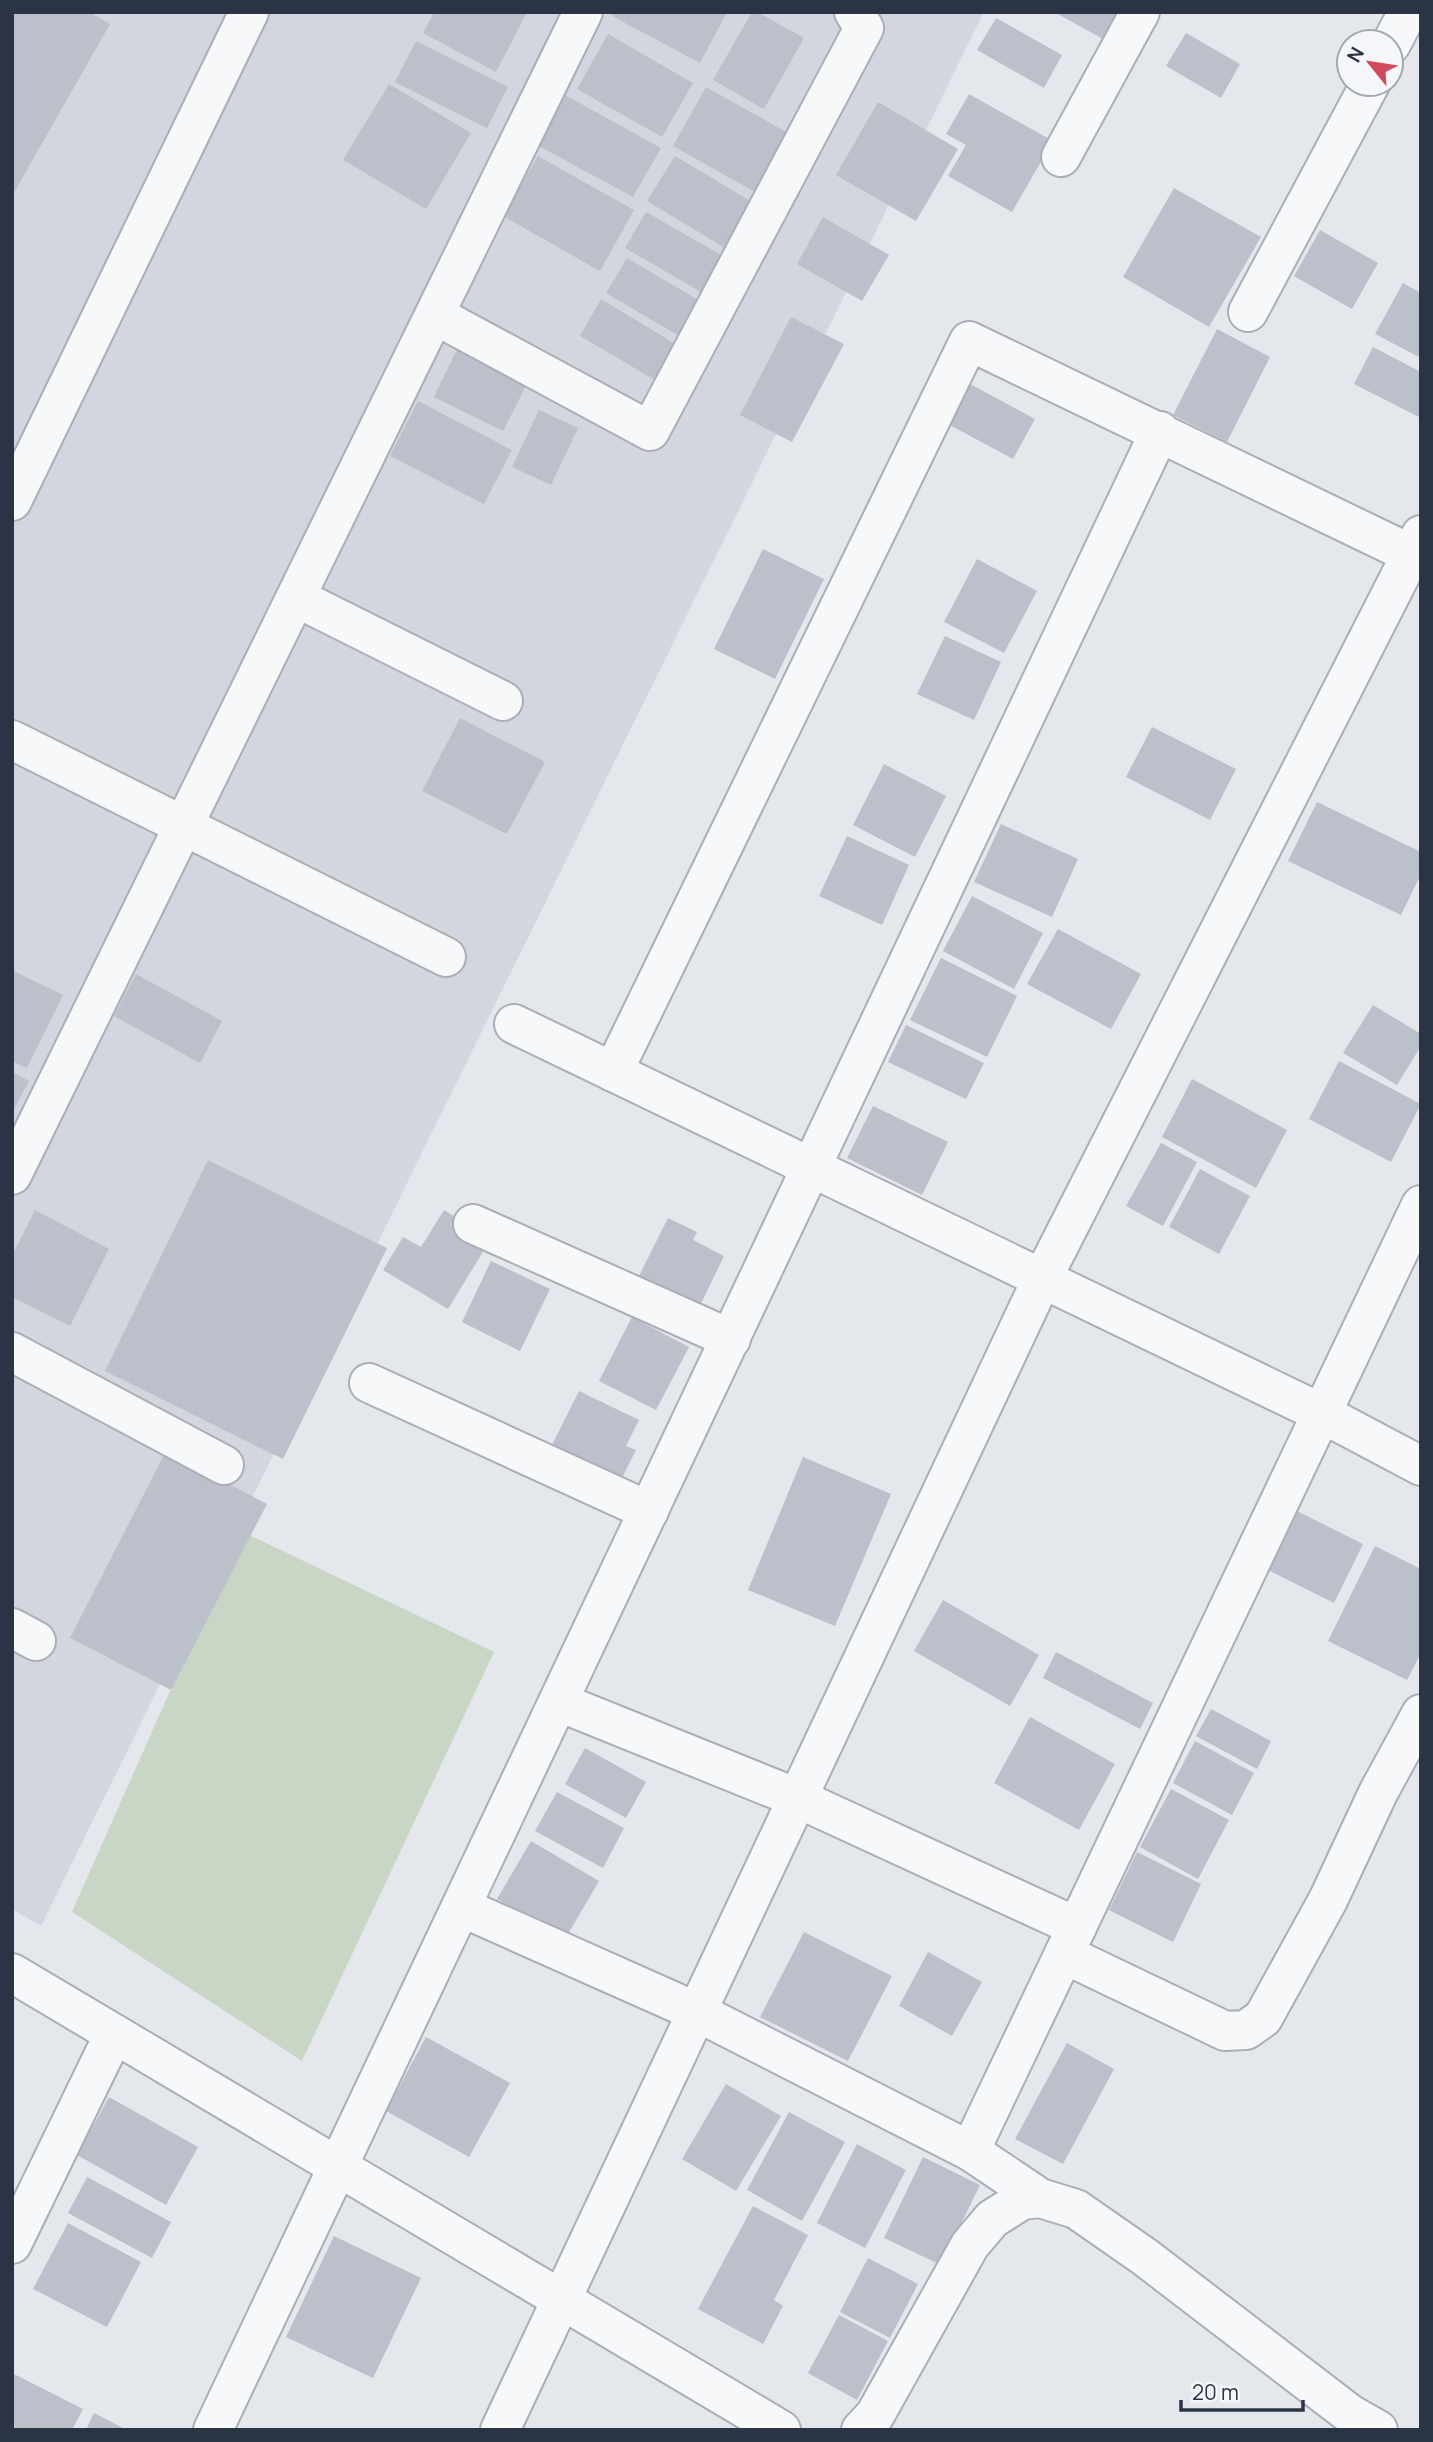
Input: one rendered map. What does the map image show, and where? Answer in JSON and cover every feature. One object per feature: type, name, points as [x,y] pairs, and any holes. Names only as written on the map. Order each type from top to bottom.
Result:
[{"type":"street","points":[[12,501],[249,12]]},
{"type":"street","points":[[12,1175],[583,12]]},
{"type":"street","points":[[435,315],[650,431],[864,28],[854,12]]},
{"type":"street","points":[[1061,157],[1140,12]]},
{"type":"street","points":[[1400,28],[1408,12]]},
{"type":"street","points":[[1248,312],[1363,98]]},
{"type":"street","points":[[500,2430],[1042,1279],[1417,549],[969,341],[613,1072]]},
{"type":"street","points":[[213,2430],[1160,431]]},
{"type":"street","points":[[296,597],[503,701]]},
{"type":"street","points":[[12,740],[446,957]]},
{"type":"street","points":[[514,1024],[1322,1413],[1421,1465]]},
{"type":"street","points":[[970,2151],[1421,1205]]},
{"type":"street","points":[[473,1224],[731,1339]]},
{"type":"street","points":[[12,1352],[224,1465]]},
{"type":"street","points":[[369,1383],[649,1511]]},
{"type":"street","points":[[559,1702],[797,1798],[1070,1940],[1225,2031],[1246,2030],[1263,2018],[1328,1900],[1344,1862],[1417,1731]]},
{"type":"street","points":[[461,1907],[697,2012],[970,2151],[1040,2198],[1076,2209],[1144,2257],[1350,2414],[1378,2430]]},
{"type":"street","points":[[12,1973],[781,2430]]},
{"type":"street","points":[[12,2244],[114,2034]]},
{"type":"street","points":[[861,2430],[875,2415],[971,2245],[992,2220],[1022,2200],[1040,2198]]},
{"type":"shaded area","points":[[12,12],[984,12],[41,1926],[12,1909]]},
{"type":"green space","points":[[241,1531],[494,1652],[302,2061],[72,1912]]},
{"type":"building","points":[[12,12],[89,12],[110,24],[12,196]]},
{"type":"building","points":[[434,12],[527,12],[496,72],[423,33]]},
{"type":"building","points":[[614,12],[727,12],[700,63],[612,16]]},
{"type":"building","points":[[752,12],[757,12],[804,38],[764,109],[713,80]]},
{"type":"building","points":[[1054,12],[1118,12],[1103,39]]},
{"type":"building","points":[[996,18],[1062,55],[1044,88],[977,50]]},
{"type":"building","points":[[1186,33],[1240,64],[1221,98],[1166,66]]},
{"type":"building","points":[[608,34],[693,83],[662,137],[577,89]]},
{"type":"building","points":[[416,41],[508,87],[487,128],[395,82]]},
{"type":"building","points":[[389,84],[471,133],[426,209],[343,160]]},
{"type":"building","points":[[706,87],[795,137],[762,196],[673,146]]},
{"type":"building","points":[[969,94],[1053,141],[1012,212],[948,176],[966,145],[946,134]]},
{"type":"building","points":[[565,95],[661,148],[633,197],[537,145]]},
{"type":"building","points":[[878,102],[958,149],[916,221],[836,175]]},
{"type":"building","points":[[538,156],[634,210],[600,271],[503,216]]},
{"type":"building","points":[[675,156],[762,208],[735,254],[647,201]]},
{"type":"building","points":[[1174,188],[1261,237],[1209,327],[1123,277]]},
{"type":"building","points":[[646,212],[735,263],[713,299],[625,248]]},
{"type":"building","points":[[823,217],[889,255],[862,301],[797,264]]},
{"type":"building","points":[[1320,230],[1378,263],[1352,309],[1294,276]]},
{"type":"building","points":[[627,258],[712,308],[691,343],[606,293]]},
{"type":"building","points":[[1403,283],[1421,293],[1421,358],[1375,334]]},
{"type":"building","points":[[601,299],[687,351],[665,386],[580,336]]},
{"type":"building","points":[[791,317],[844,344],[792,442],[740,415]]},
{"type":"building","points":[[1217,329],[1270,357],[1227,442],[1173,415]]},
{"type":"building","points":[[459,345],[529,380],[503,431],[434,397]]},
{"type":"building","points":[[1373,347],[1421,372],[1421,418],[1354,384]]},
{"type":"building","points":[[970,384],[1035,419],[1013,459],[948,424]]},
{"type":"building","points":[[418,401],[512,450],[484,504],[390,456]]},
{"type":"building","points":[[539,410],[578,428],[551,485],[512,467]]},
{"type":"building","points":[[763,549],[824,579],[775,679],[714,649]]},
{"type":"building","points":[[977,559],[1037,591],[1004,653],[944,622]]},
{"type":"building","points":[[945,636],[1001,662],[974,720],[917,694]]},
{"type":"building","points":[[460,718],[545,762],[507,834],[422,791]]},
{"type":"building","points":[[1152,727],[1236,769],[1210,820],[1126,777]]},
{"type":"building","points":[[884,764],[946,796],[915,857],[853,825]]},
{"type":"building","points":[[1317,802],[1421,852],[1421,874],[1401,915],[1288,861]]},
{"type":"building","points":[[1001,824],[1078,859],[1052,917],[974,882]]},
{"type":"building","points":[[847,836],[909,865],[882,925],[819,896]]},
{"type":"building","points":[[972,896],[1043,933],[1014,989],[943,951]]},
{"type":"building","points":[[1058,929],[1141,974],[1111,1029],[1027,984]]},
{"type":"building","points":[[941,958],[1017,996],[987,1057],[910,1020]]},
{"type":"building","points":[[12,970],[63,995],[27,1068],[12,1061]]},
{"type":"building","points":[[136,974],[222,1021],[200,1063],[114,1016]]},
{"type":"building","points":[[1373,1005],[1421,1034],[1421,1046],[1397,1085],[1343,1053]]},
{"type":"building","points":[[906,1025],[984,1063],[966,1099],[888,1062]]},
{"type":"building","points":[[1339,1061],[1421,1104],[1391,1162],[1309,1119]]},
{"type":"building","points":[[12,1072],[29,1081],[12,1113]]},
{"type":"building","points":[[1192,1079],[1287,1130],[1256,1188],[1162,1137]]},
{"type":"building","points":[[873,1106],[948,1142],[922,1195],[847,1158]]},
{"type":"building","points":[[1161,1143],[1197,1162],[1163,1226],[1126,1206]]},
{"type":"building","points":[[208,1160],[387,1248],[283,1459],[105,1371]]},
{"type":"building","points":[[1200,1169],[1250,1196],[1219,1254],[1169,1227]]},
{"type":"building","points":[[35,1210],[109,1249],[70,1326],[12,1297],[12,1256]]},
{"type":"building","points":[[444,1210],[471,1227],[484,1250],[448,1309],[383,1270],[403,1237],[421,1247]]},
{"type":"building","points":[[668,1218],[697,1232],[693,1240],[724,1256],[697,1312],[636,1282]]},
{"type":"building","points":[[491,1261],[550,1289],[520,1351],[462,1322]]},
{"type":"building","points":[[632,1317],[689,1347],[656,1410],[599,1381]]},
{"type":"building","points":[[579,1391],[639,1420],[626,1446],[636,1450],[621,1480],[549,1451]]},
{"type":"building","points":[[166,1451],[267,1504],[171,1690],[70,1638]]},
{"type":"building","points":[[803,1457],[891,1494],[835,1626],[748,1590]]},
{"type":"building","points":[[1297,1511],[1363,1544],[1334,1603],[1268,1570]]},
{"type":"building","points":[[1375,1546],[1421,1569],[1421,1653],[1407,1680],[1328,1641]]},
{"type":"building","points":[[943,1600],[1039,1655],[1010,1706],[914,1651]]},
{"type":"building","points":[[1056,1652],[1153,1703],[1140,1729],[1043,1678]]},
{"type":"building","points":[[1211,1709],[1271,1741],[1257,1769],[1196,1736]]},
{"type":"building","points":[[1030,1717],[1115,1764],[1079,1830],[994,1783]]},
{"type":"building","points":[[1195,1741],[1254,1773],[1232,1815],[1173,1783]]},
{"type":"building","points":[[585,1748],[646,1782],[626,1818],[565,1784]]},
{"type":"building","points":[[1171,1789],[1229,1820],[1198,1879],[1140,1847]]},
{"type":"building","points":[[557,1792],[624,1828],[603,1868],[535,1831]]},
{"type":"building","points":[[531,1841],[599,1881],[565,1939],[497,1899]]},
{"type":"building","points":[[1137,1852],[1201,1884],[1173,1942],[1109,1910]]},
{"type":"building","points":[[804,1932],[892,1976],[848,2061],[760,2017]]},
{"type":"building","points":[[928,1952],[982,1982],[952,2036],[899,2006]]},
{"type":"building","points":[[426,2037],[510,2083],[469,2157],[386,2111]]},
{"type":"building","points":[[1067,2043],[1114,2069],[1063,2164],[1015,2139]]},
{"type":"building","points":[[726,2084],[781,2116],[736,2191],[682,2159]]},
{"type":"building","points":[[109,2097],[198,2147],[166,2205],[77,2155]]},
{"type":"building","points":[[789,2112],[845,2142],[802,2221],[747,2190]]},
{"type":"building","points":[[857,2144],[906,2170],[865,2248],[817,2223]]},
{"type":"building","points":[[923,2157],[980,2185],[941,2265],[884,2238]]},
{"type":"building","points":[[87,2177],[171,2222],[152,2258],[68,2213]]},
{"type":"building","points":[[753,2206],[808,2235],[774,2300],[783,2306],[763,2344],[698,2309]]},
{"type":"building","points":[[68,2223],[141,2262],[107,2327],[33,2289]]},
{"type":"building","points":[[334,2236],[421,2278],[373,2378],[286,2337]]},
{"type":"building","points":[[868,2258],[918,2284],[890,2338],[840,2312]]},
{"type":"building","points":[[839,2315],[888,2341],[857,2400],[808,2373]]},
{"type":"building","points":[[12,2373],[83,2409],[72,2430],[12,2430]]},
{"type":"building","points":[[94,2413],[127,2430],[86,2430]]}]
